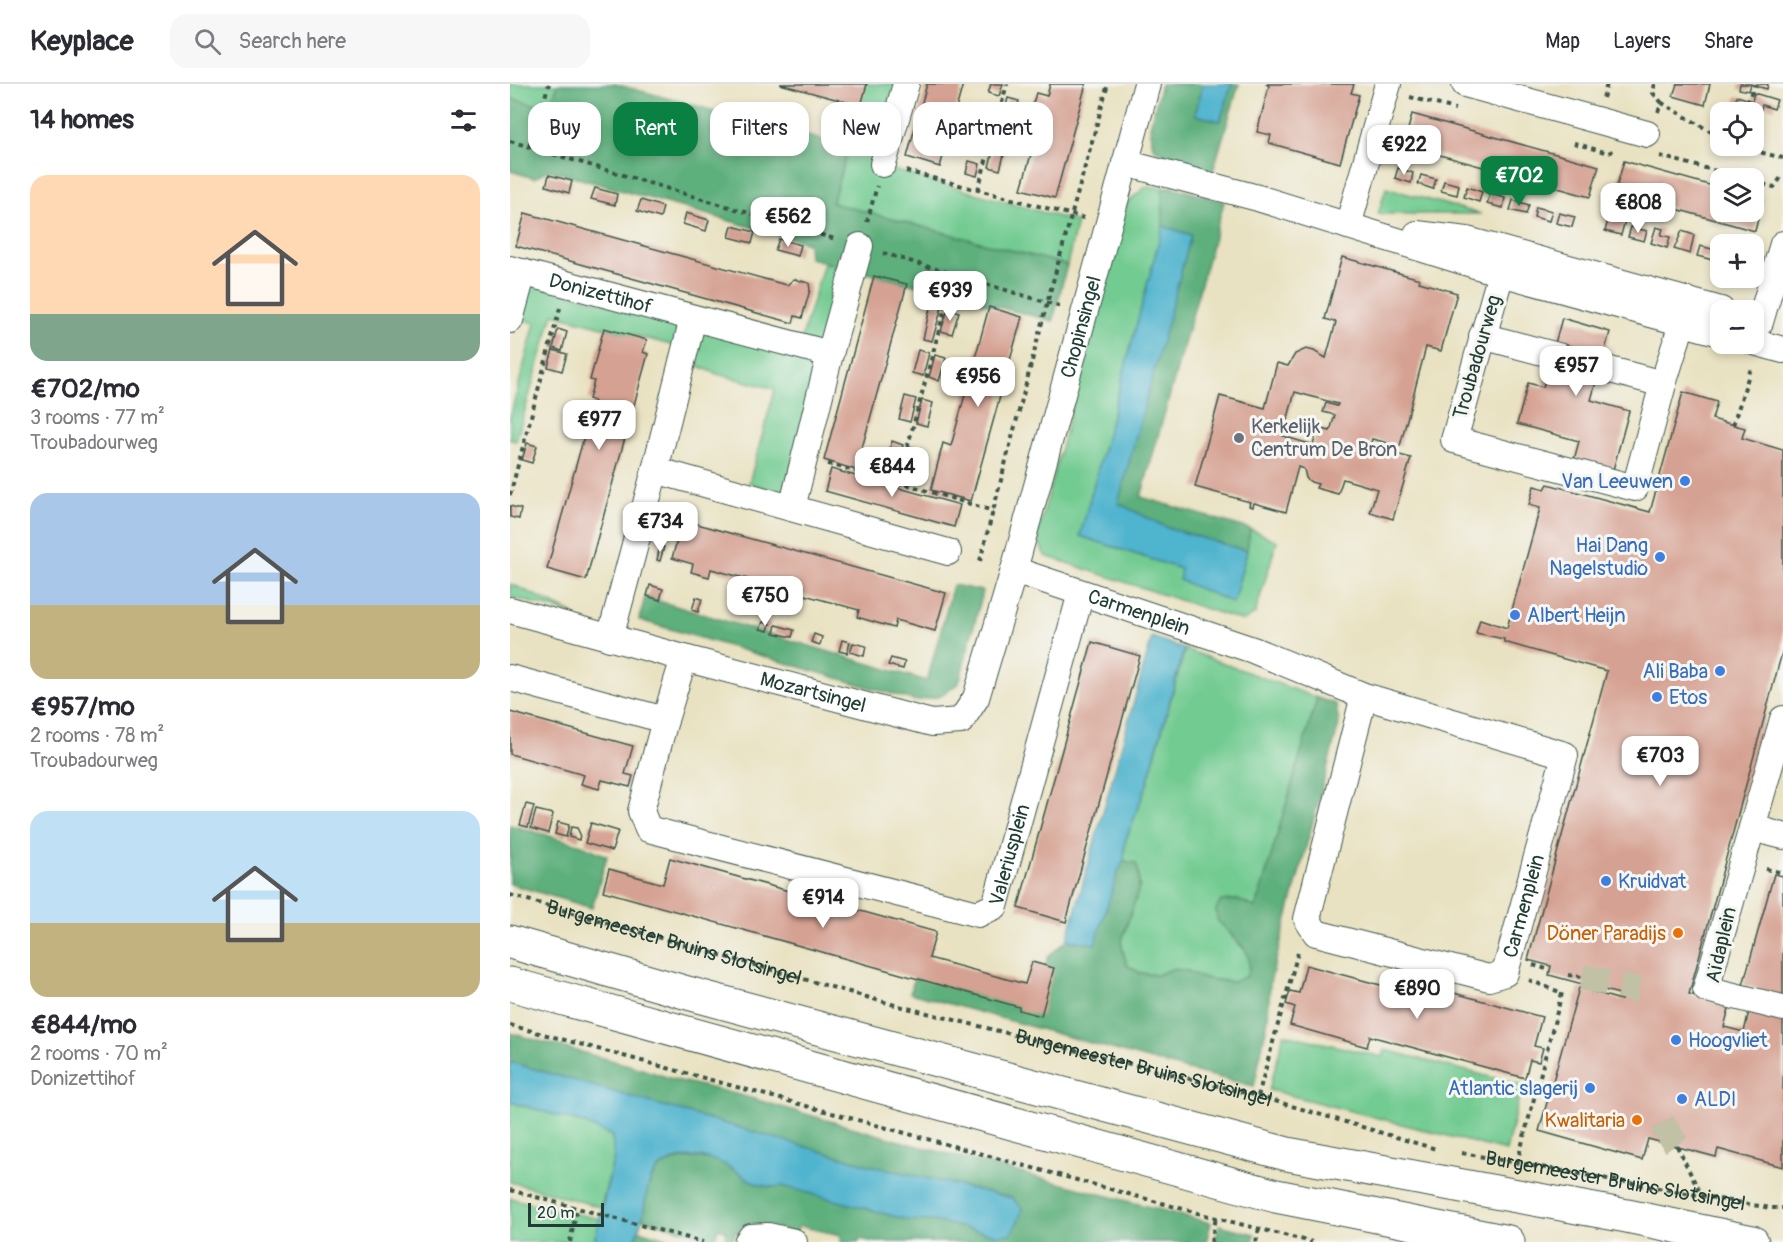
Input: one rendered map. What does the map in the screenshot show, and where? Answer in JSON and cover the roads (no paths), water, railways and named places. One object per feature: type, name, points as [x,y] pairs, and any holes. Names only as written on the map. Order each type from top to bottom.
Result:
[{"type":"main road","name":"Burgemeester Bruins Slotsingel","points":[[510,942],[695,995],[1287,1155],[1615,1214],[1752,1242]]},
{"type":"main road","points":[[510,984],[1276,1196],[1508,1242]]},
{"type":"street","points":[[883,164],[906,84]]},
{"type":"street","name":"Chopinsingel","points":[[1014,570],[1147,84]]},
{"type":"street","points":[[1348,225],[1388,84]]},
{"type":"street","points":[[1465,84],[1647,134]]},
{"type":"street","name":"Troubadourweg","points":[[1125,163],[1258,198],[1501,273],[1686,312],[1710,311]]},
{"type":"street","name":"Troubadourweg","points":[[1348,225],[1467,240],[1525,257],[1686,312],[1710,327]]},
{"type":"street","points":[[1764,322],[1783,244]]},
{"type":"street","points":[[792,508],[830,354],[860,246]]},
{"type":"street","name":"Troubadourweg","points":[[1525,257],[1501,273],[1454,440],[1635,488],[1663,384],[1686,312]]},
{"type":"street","points":[[510,320],[517,270]]},
{"type":"street","name":"Donizettihof","points":[[517,270],[830,354]]},
{"type":"street","points":[[610,638],[693,318]]},
{"type":"street","points":[[1482,336],[1663,384]]},
{"type":"street","points":[[1764,336],[1783,350]]},
{"type":"street","points":[[655,470],[948,552]]},
{"type":"street","name":"Carmenplein","points":[[1014,570],[1253,650],[1364,696],[1565,754],[1505,973],[1490,978],[1316,933],[1307,920],[1364,696]]},
{"type":"street","name":"Mozartsingel","points":[[510,610],[932,723],[961,721],[976,698],[1014,570]]},
{"type":"street","name":"Valeriusplein","points":[[684,658],[664,720],[641,811],[648,829],[978,914],[995,906],[1082,592]]},
{"type":"street","points":[[510,678],[664,720]]},
{"type":"street","name":"Aïdaplein","points":[[1783,719],[1706,989],[1783,1008]]},
{"type":"street","points":[[1752,828],[1783,836]]},
{"type":"street","points":[[749,1239],[768,1236],[794,1242]]},
{"type":"water","points":[[1203,84],[1232,84],[1220,121],[1195,115]]},
{"type":"water","points":[[1163,226],[1191,235],[1118,503],[1168,528],[1247,551],[1233,603],[1179,580],[1181,569],[1080,536]]},
{"type":"water","points":[[1152,637],[1184,649],[1147,784],[1125,842],[1124,861],[1118,872],[1095,944],[1067,940]]},
{"type":"water","points":[[510,1062],[869,1165],[1012,1198],[1022,1208],[1020,1217],[1011,1234],[996,1235],[934,1221],[908,1220],[783,1186],[763,1186],[716,1161],[689,1157],[662,1166],[651,1179],[635,1242],[594,1242],[614,1157],[612,1136],[583,1123],[510,1102]]},
{"type":"tunnel","points":[[1582,977],[1639,990]]},
{"type":"tunnel","points":[[1662,1123],[1677,1146]]},
{"type":"place","name":"Kerkelijk Centrum De Bron","points":[[1239,438]]},
{"type":"place","name":"Van Leeuwen","points":[[1685,481]]},
{"type":"place","name":"Hai Dang Nagelstudio","points":[[1660,557]]},
{"type":"place","name":"Albert Heijn","points":[[1515,615]]},
{"type":"place","name":"Ali Baba","points":[[1720,671]]},
{"type":"place","name":"Etos","points":[[1657,697]]},
{"type":"place","name":"Kruidvat","points":[[1606,881]]},
{"type":"place","name":"Döner Paradijs","points":[[1678,933]]},
{"type":"place","name":"Hoogvliet","points":[[1676,1040]]},
{"type":"place","name":"Atlantic slagerij","points":[[1590,1088]]},
{"type":"place","name":"ALDI","points":[[1682,1099]]},
{"type":"place","name":"Kwalitaria","points":[[1637,1120]]}]
